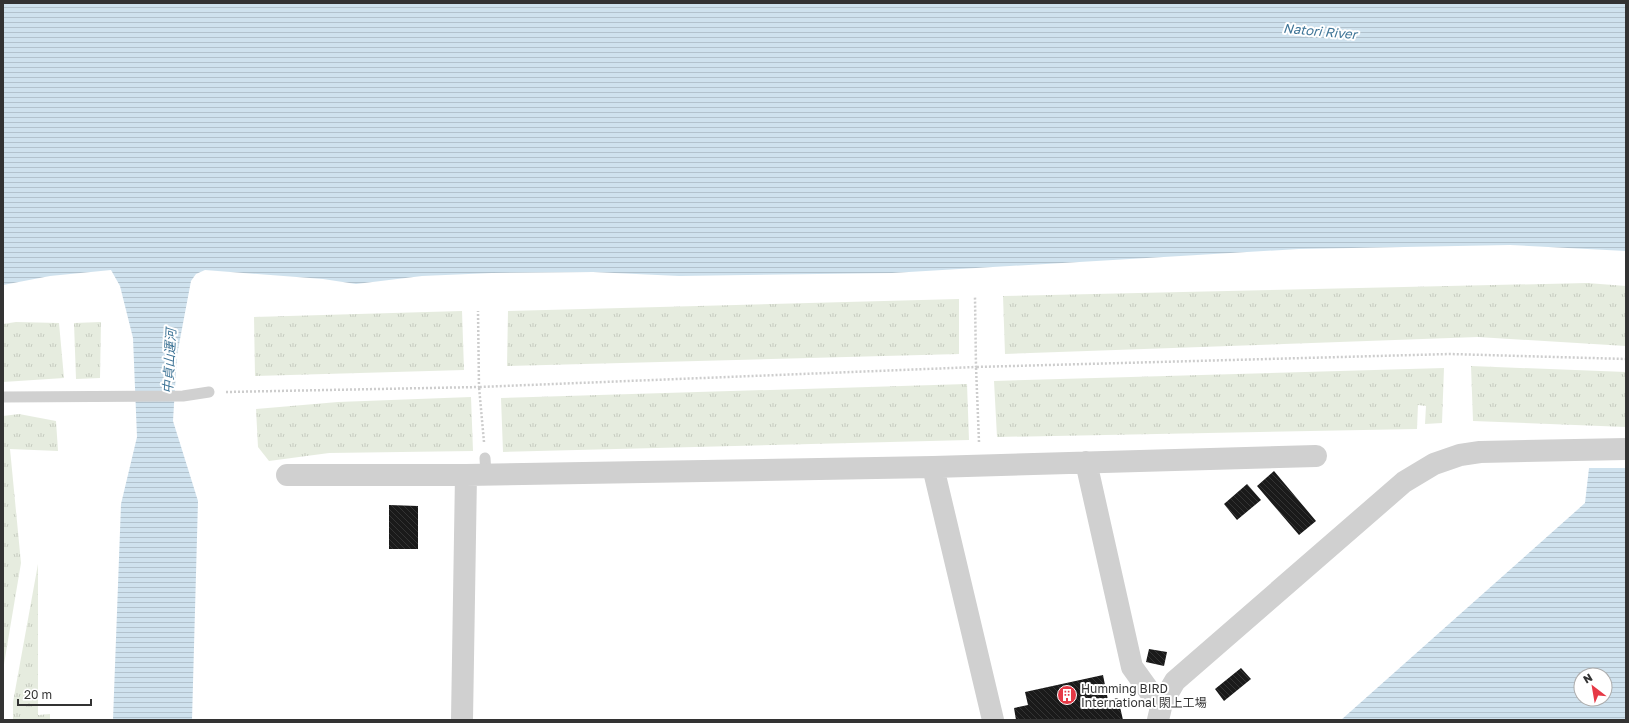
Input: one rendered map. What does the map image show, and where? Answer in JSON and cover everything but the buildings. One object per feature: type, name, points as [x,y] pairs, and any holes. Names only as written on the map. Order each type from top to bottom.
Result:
[{"type":"street","points":[[1160,711],[1175,681],[1404,482],[1434,464],[1460,455],[1480,452],[1626,449]]},
{"type":"street","points":[[287,475],[479,470],[933,467],[1316,456]]},
{"type":"street","points":[[1086,462],[1132,666],[1150,692],[1160,711]]},
{"type":"street","points":[[933,467],[993,720]]},
{"type":"street","points":[[462,720],[479,470]]},
{"type":"lane","points":[[3,397],[183,396],[209,392]]},
{"type":"path","points":[[975,298],[979,438]]},
{"type":"path","points":[[478,311],[479,470]]},
{"type":"path","points":[[209,392],[479,387],[976,367],[1450,354],[1626,359]]},
{"type":"green space","points":[[1587,283],[1626,286],[1626,346],[1478,337],[1005,354],[1003,296]]},
{"type":"green space","points":[[959,299],[959,354],[507,366],[508,311]]},
{"type":"green space","points":[[462,311],[464,370],[255,376],[254,317]]},
{"type":"green space","points":[[16,322],[59,323],[64,378],[3,382],[3,324]]},
{"type":"green space","points":[[101,322],[100,378],[76,379],[74,323]]},
{"type":"green space","points":[[1471,366],[1626,372],[1626,427],[1473,421]]},
{"type":"green space","points":[[1444,368],[1442,423],[1425,424],[1426,406],[1418,405],[1417,429],[997,437],[994,381]]},
{"type":"green space","points":[[967,384],[969,440],[503,452],[501,398]]},
{"type":"green space","points":[[471,397],[473,451],[329,453],[269,461],[258,447],[256,409],[338,402]]},
{"type":"green space","points":[[19,414],[56,421],[58,451],[10,449],[21,563],[3,670],[3,416]]},
{"type":"green space","points":[[38,564],[38,715],[50,714],[50,720],[13,720],[13,702]]},
{"type":"water","points":[[3,3],[1626,3],[1626,251],[1510,245],[1299,249],[892,273],[679,276],[593,272],[492,273],[422,276],[356,284],[323,279],[205,270],[196,274],[191,281],[177,355],[173,421],[198,501],[192,720],[113,720],[121,504],[137,437],[133,338],[120,286],[111,270],[50,276],[3,285]]},
{"type":"water","points":[[1589,468],[1626,468],[1626,720],[1341,720],[1585,503]]},
{"type":"place","name":"Humming BIRD International 閖上工場","points":[[1067,695]]},
{"type":"water label","name":"Natori River","points":[[1320,31]]},
{"type":"water label","name":"中貞山運河","points":[[169,361]]}]
